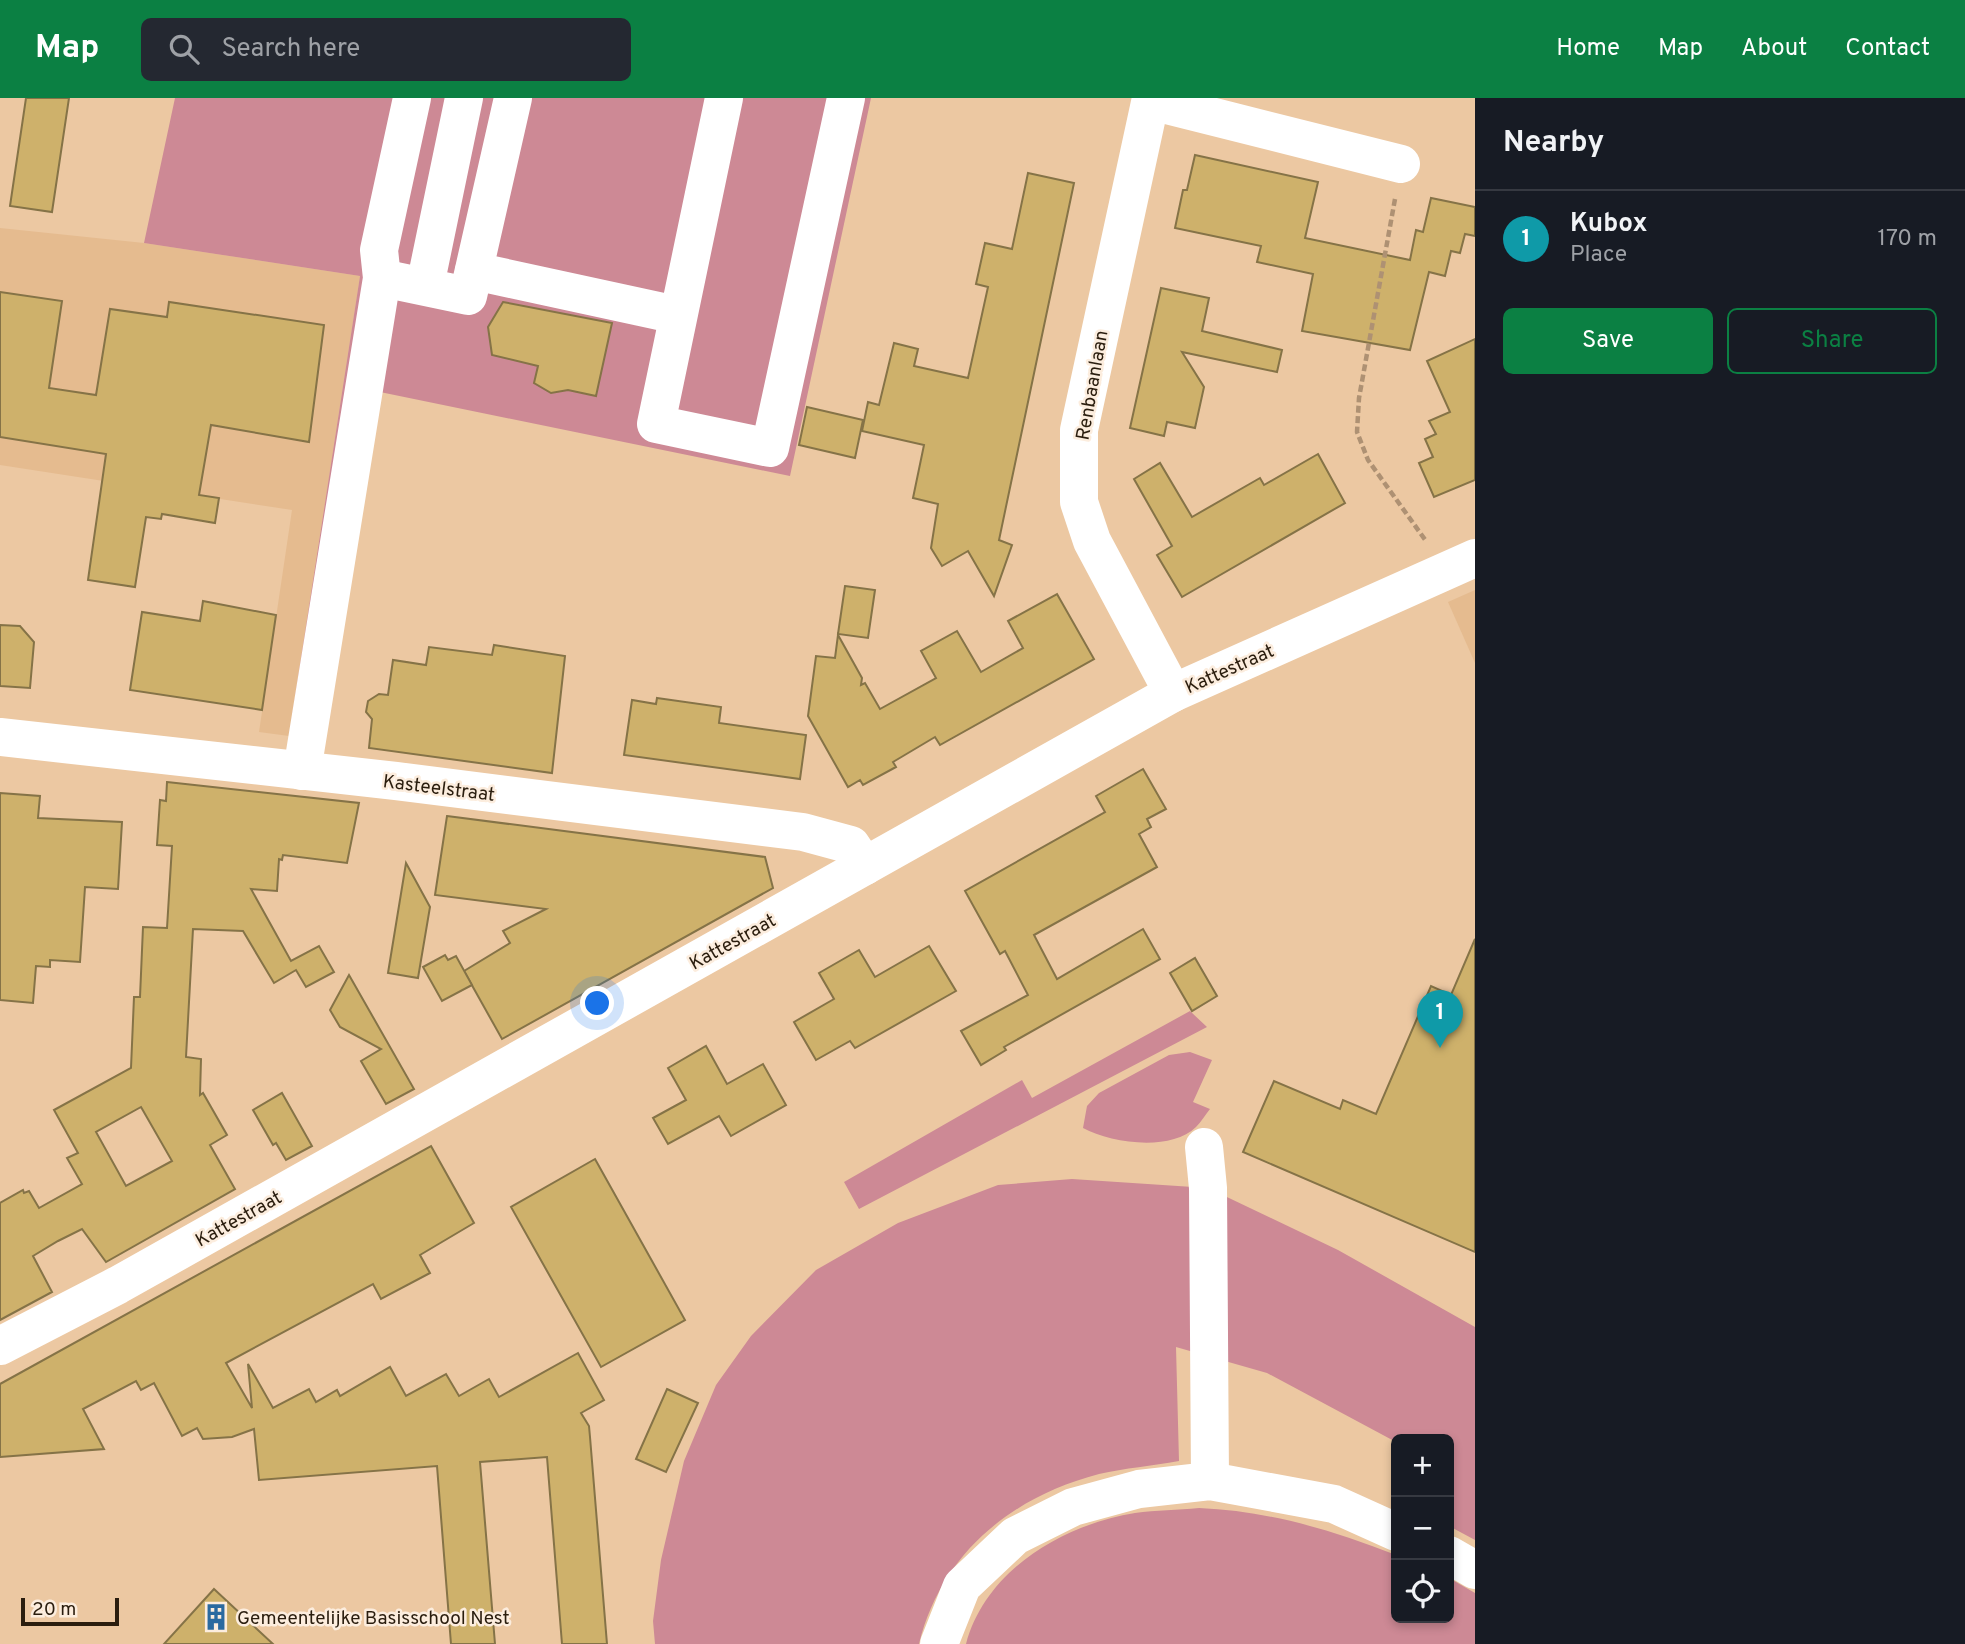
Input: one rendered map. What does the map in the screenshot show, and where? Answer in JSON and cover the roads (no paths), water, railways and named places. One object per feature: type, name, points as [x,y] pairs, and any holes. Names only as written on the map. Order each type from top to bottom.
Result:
[{"type":"street","points":[[302,771],[382,278],[379,250],[412,98]]},
{"type":"street","points":[[425,286],[464,98]]},
{"type":"street","points":[[382,278],[468,296],[513,98]]},
{"type":"street","points":[[724,98],[656,424],[770,448],[846,98]]},
{"type":"street","name":"Renbaanlaan","points":[[1173,693],[1092,541],[1079,502],[1079,430],[1151,100],[1401,164]]},
{"type":"street","points":[[474,271],[677,315]]},
{"type":"street","name":"Kattestraat","points":[[0,1346],[118,1286],[1173,693],[1475,558]]},
{"type":"street","name":"Kasteelstraat","points":[[0,737],[803,832],[851,845],[865,866]]},
{"type":"street","points":[[1204,1147],[1208,1188],[1210,1481]]},
{"type":"street","points":[[939,1644],[962,1586],[1015,1536],[1073,1507],[1139,1489],[1210,1481],[1334,1504],[1391,1530]]},
{"type":"street","points":[[1454,1558],[1475,1570]]},
{"type":"place","name":"Kubox","points":[[1440,1048]]},
{"type":"place","name":"Gemeentelijke Basisschool Nest","points":[[216,1617]]}]
